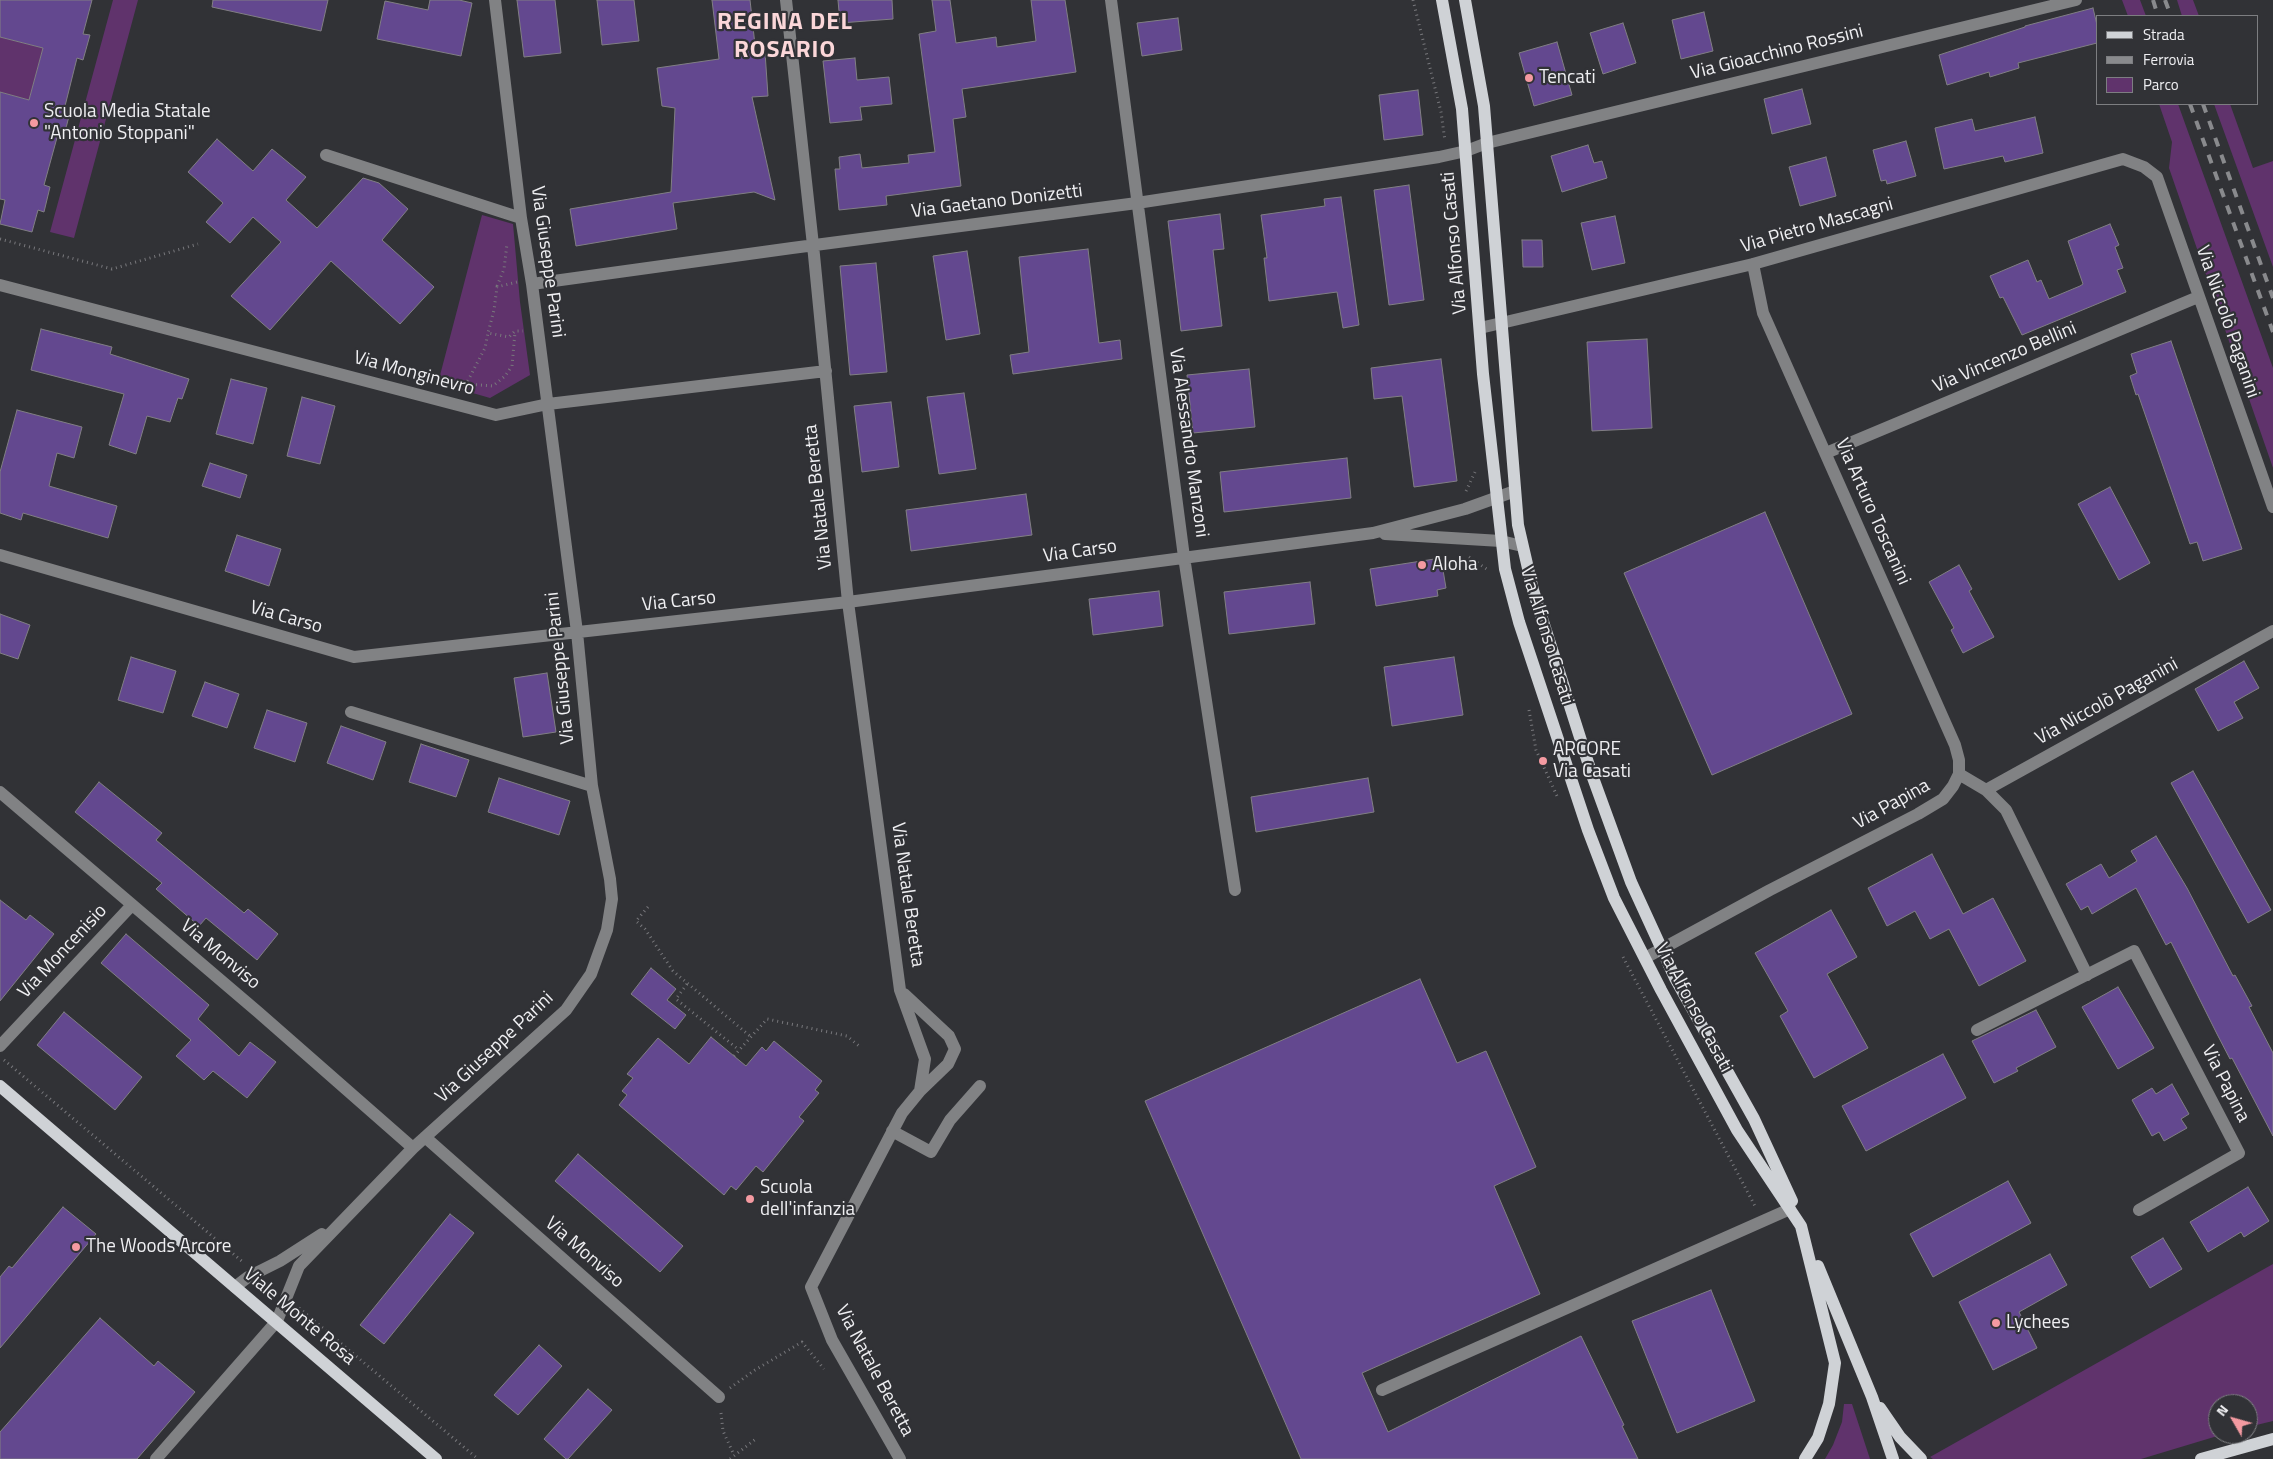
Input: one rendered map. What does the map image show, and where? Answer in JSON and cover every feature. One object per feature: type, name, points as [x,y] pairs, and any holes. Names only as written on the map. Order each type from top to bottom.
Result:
[{"type":"main road","name":"Via Alfonso Casati","points":[[1442,0],[1462,109],[1480,328],[1501,541],[1505,569],[1519,622],[1588,830],[1614,898],[1644,958],[1737,1130],[1801,1226]]},
{"type":"main road","name":"Via Alfonso Casati","points":[[1465,0],[1484,106],[1515,490],[1522,546],[1540,615],[1592,774],[1631,882],[1661,949],[1754,1119],[1789,1194],[1872,1397],[1892,1455]]},
{"type":"main road","name":"Viale Monte Rosa","points":[[0,1086],[277,1321],[436,1459]]},
{"type":"main road","points":[[1801,1226],[1835,1363],[1829,1404],[1818,1438],[1805,1459]]},
{"type":"main road","points":[[1872,1397],[1900,1437],[1921,1459]]},
{"type":"main road","points":[[2201,1459],[2273,1439]]},
{"type":"street","name":"Via Giuseppe Parini","points":[[156,1459],[277,1321],[288,1298],[299,1266],[413,1148],[566,1010],[591,974],[607,930],[612,899],[610,879],[592,786],[577,632],[532,284],[521,218],[494,0]]},
{"type":"street","name":"Via Natale Beretta","points":[[786,0],[826,371],[848,602],[900,990],[925,1059],[920,1091]]},
{"type":"street","name":"Via Alessandro Manzoni","points":[[1111,0],[1184,557],[1235,890]]},
{"type":"street","name":"Via Gioacchino Rossini","points":[[1466,151],[1487,143],[2076,0]]},
{"type":"street","name":"Via Gaetano Donizetti","points":[[532,284],[1137,203],[1439,157],[1466,151]]},
{"type":"street","points":[[326,155],[521,218]]},
{"type":"street","name":"Via Pietro Mascagni","points":[[1480,328],[1753,264],[2123,159],[2144,167],[2157,178]]},
{"type":"street","name":"Via Niccolò Paganini","points":[[2157,178],[2273,508]]},
{"type":"street","name":"Via Arturo Toscanini","points":[[1753,264],[1763,313],[1955,745],[1959,760],[1959,774]]},
{"type":"street","name":"Via Monginevro","points":[[0,285],[496,415],[548,404],[826,371]]},
{"type":"street","name":"Via Vincenzo Bellini","points":[[1826,453],[2198,297]]},
{"type":"street","name":"Via Carso","points":[[0,555],[354,657],[848,602],[1373,533],[1496,499],[1515,490]]},
{"type":"street","name":"Via Carso","points":[[1373,533],[1501,541],[1522,546]]},
{"type":"street","name":"Via Niccolò Paganini","points":[[1986,790],[2273,631]]},
{"type":"street","points":[[351,712],[592,786]]},
{"type":"street","points":[[1959,774],[1986,790],[2006,810],[2087,975]]},
{"type":"street","name":"Via Papina","points":[[1644,958],[1770,890],[1918,814],[1943,799],[1959,774]]},
{"type":"street","name":"Via Monviso","points":[[0,792],[413,1148]]},
{"type":"street","name":"Via Moncenisio","points":[[0,1046],[132,905]]},
{"type":"street","name":"Via Papina","points":[[1977,1030],[2134,952],[2239,1153],[2139,1210]]},
{"type":"street","name":"Via Natale Beretta","points":[[900,990],[949,1036],[954,1049],[948,1064],[920,1091],[902,1113],[811,1287],[832,1340],[900,1459]]},
{"type":"street","points":[[892,1131],[931,1152],[950,1120],[980,1086]]},
{"type":"street","name":"Via Monviso","points":[[425,1137],[719,1397]]},
{"type":"street","points":[[1382,1390],[1790,1209]]},
{"type":"street","name":"Via Giuseppe Parini","points":[[235,1286],[248,1277],[280,1262],[337,1225]]},
{"type":"path","points":[[0,239],[112,269],[198,244]]},
{"type":"path","points":[[463,390],[485,348],[494,310],[497,286],[504,269],[508,240]]},
{"type":"path","points":[[497,286],[518,282]]},
{"type":"path","points":[[488,333],[509,337],[515,331],[524,331]]},
{"type":"path","points":[[466,384],[493,386],[505,376],[512,366],[515,353],[515,331]]},
{"type":"path","points":[[648,907],[636,921],[645,929],[673,971],[751,1037]]},
{"type":"path","points":[[687,984],[676,1000],[739,1050]]},
{"type":"path","points":[[734,1056],[767,1019],[847,1036],[859,1046]]},
{"type":"path","points":[[0,1056],[257,1273]]},
{"type":"path","points":[[288,1298],[478,1459]]},
{"type":"path","points":[[734,1456],[723,1431],[719,1397],[755,1370],[802,1342],[824,1368]]},
{"type":"path","points":[[730,1459],[757,1438]]},
{"type":"green space","points":[[113,0],[138,0],[74,238],[50,232]]},
{"type":"green space","points":[[2122,0],[2140,0],[2146,15],[2128,15]]},
{"type":"green space","points":[[2177,0],[2193,0],[2199,15],[2182,15]]},
{"type":"green space","points":[[0,37],[43,48],[29,100],[0,92]]},
{"type":"green space","points":[[2159,105],[2178,105],[2273,368],[2273,468],[2169,168],[2172,142]]},
{"type":"green space","points":[[2214,105],[2230,105],[2253,168],[2273,161],[2273,267]]},
{"type":"green space","points":[[482,215],[513,224],[520,302],[530,375],[490,398],[438,383]]},
{"type":"green space","points":[[2273,1264],[2273,1421],[2258,1425],[2258,1394],[2208,1394],[2208,1439],[2141,1459],[1933,1459],[1930,1457]]},
{"type":"green space","points":[[1844,1404],[1852,1404],[1870,1459],[1825,1459],[1842,1422]]},
{"type":"building","name":"Scuola Media Statale \"Antonio Stoppani\"","points":[[0,0],[92,0],[83,34],[90,35],[83,60],[77,58],[64,110],[70,112],[64,136],[58,134],[44,185],[50,187],[44,212],[38,210],[32,232],[0,224],[5,200],[0,199],[0,92],[29,100],[43,48],[0,37]]},
{"type":"building","points":[[213,0],[328,0],[321,31],[212,7]]},
{"type":"building","points":[[430,0],[459,0],[472,3],[461,56],[377,39],[385,1],[428,10]]},
{"type":"building","points":[[517,0],[555,0],[561,53],[524,57]]},
{"type":"building","points":[[597,0],[634,0],[639,41],[602,45]]},
{"type":"building","points":[[712,0],[750,0],[756,54],[765,52],[768,96],[752,97],[775,200],[754,192],[673,203],[677,229],[576,246],[570,209],[671,192],[675,108],[662,106],[657,68],[719,59]]},
{"type":"building","points":[[838,0],[892,0],[893,19],[840,23]]},
{"type":"building","points":[[932,0],[950,0],[956,43],[996,37],[997,47],[1036,41],[1031,0],[1065,0],[1076,72],[962,89],[966,117],[953,119],[961,186],[886,196],[887,205],[839,210],[835,169],[840,169],[839,157],[860,154],[862,168],[909,163],[908,155],[935,152],[919,34],[936,31]]},
{"type":"building","points":[[2093,8],[2096,21],[2096,43],[2018,63],[2019,68],[1990,77],[1989,72],[1947,85],[1939,55],[2025,26]]},
{"type":"building","points":[[1704,12],[1713,51],[1681,59],[1672,20]]},
{"type":"building","points":[[1178,18],[1182,50],[1142,56],[1137,23]]},
{"type":"building","points":[[1623,23],[1636,63],[1603,74],[1590,33]]},
{"type":"building","points":[[1557,42],[1572,95],[1534,106],[1519,53]]},
{"type":"building","points":[[855,58],[857,80],[889,77],[892,104],[860,107],[862,120],[830,123],[823,61]]},
{"type":"building","points":[[1802,89],[1811,124],[1772,134],[1764,99]]},
{"type":"building","points":[[1418,90],[1423,135],[1384,140],[1379,95]]},
{"type":"building","points":[[2035,117],[2043,153],[2005,162],[2003,156],[1944,169],[1935,128],[1972,119],[1975,131]]},
{"type":"building","points":[[217,139],[253,171],[272,149],[306,177],[286,200],[317,228],[363,178],[379,183],[408,209],[382,240],[434,287],[400,324],[331,261],[270,330],[231,296],[281,242],[253,217],[230,243],[206,222],[223,203],[188,172]]},
{"type":"building","points":[[1906,141],[1916,176],[1887,184],[1886,180],[1881,181],[1873,150]]},
{"type":"building","points":[[1588,145],[1594,163],[1602,161],[1607,178],[1562,192],[1551,156]]},
{"type":"building","points":[[1826,157],[1836,196],[1800,206],[1789,167]]},
{"type":"building","points":[[1409,185],[1424,300],[1389,305],[1374,190]]},
{"type":"building","points":[[1341,197],[1359,325],[1343,328],[1337,292],[1269,301],[1264,258],[1267,258],[1261,215],[1325,206],[1324,199]]},
{"type":"building","points":[[1220,214],[1224,249],[1213,250],[1222,326],[1181,331],[1168,221]]},
{"type":"building","points":[[1615,216],[1625,263],[1592,270],[1581,223]]},
{"type":"building","points":[[2110,224],[2119,245],[2115,247],[2123,268],[2117,270],[2126,292],[2022,335],[2003,297],[2000,298],[1990,276],[2028,260],[2037,282],[2041,280],[2049,299],[2080,286],[2083,284],[2068,241]]},
{"type":"building","points":[[1522,240],[1542,240],[1543,267],[1523,267]]},
{"type":"building","points":[[1088,249],[1099,343],[1120,340],[1122,359],[1013,374],[1010,355],[1029,352],[1019,257]]},
{"type":"building","points":[[967,251],[980,334],[946,340],[933,256]]},
{"type":"building","points":[[876,263],[887,372],[850,375],[840,266]]},
{"type":"building","points":[[41,329],[112,347],[110,354],[189,379],[182,399],[178,398],[170,422],[147,416],[136,454],[109,445],[124,394],[31,370]]},
{"type":"building","points":[[1647,339],[1652,428],[1592,431],[1587,342]]},
{"type":"building","points":[[2171,341],[2242,549],[2203,561],[2197,542],[2190,544],[2130,376],[2137,373],[2131,354]]},
{"type":"building","points":[[1441,359],[1457,481],[1414,487],[1402,396],[1374,399],[1371,368]]},
{"type":"building","points":[[1249,369],[1255,427],[1193,433],[1187,375]]},
{"type":"building","points":[[231,379],[267,388],[253,444],[216,434]]},
{"type":"building","points":[[964,393],[976,469],[939,474],[927,397]]},
{"type":"building","points":[[302,397],[335,406],[320,464],[287,456]]},
{"type":"building","points":[[891,402],[899,467],[862,472],[854,406]]},
{"type":"building","points":[[17,410],[82,427],[74,458],[57,453],[49,486],[117,506],[108,538],[23,513],[21,520],[0,513],[0,472]]},
{"type":"building","points":[[1347,458],[1351,498],[1224,512],[1220,472]]},
{"type":"building","points":[[210,463],[247,475],[240,498],[202,486]]},
{"type":"building","points":[[2110,487],[2150,563],[2119,580],[2078,504]]},
{"type":"building","points":[[1026,494],[1032,535],[911,551],[906,510]]},
{"type":"building","points":[[1765,512],[1852,714],[1712,775],[1624,573]]},
{"type":"building","points":[[237,535],[281,549],[269,586],[225,571]]},
{"type":"building","points":[[1441,558],[1446,588],[1437,590],[1438,596],[1376,606],[1370,569]]},
{"type":"building","points":[[1959,565],[1972,589],[1969,591],[1994,637],[1963,653],[1951,630],[1954,628],[1929,582]]},
{"type":"building","points":[[1310,582],[1315,624],[1229,634],[1224,592]]},
{"type":"building","points":[[1159,591],[1163,626],[1093,635],[1089,599]]},
{"type":"building","points":[[0,614],[30,625],[18,659],[0,653]]},
{"type":"building","points":[[131,657],[176,671],[163,713],[118,700]]},
{"type":"building","points":[[1454,657],[1463,715],[1392,726],[1384,667]]},
{"type":"building","points":[[2244,661],[2259,688],[2234,702],[2243,718],[2218,731],[2195,689]]},
{"type":"building","points":[[547,673],[556,732],[523,737],[514,678]]},
{"type":"building","points":[[205,682],[239,694],[227,728],[192,716]]},
{"type":"building","points":[[267,710],[307,723],[295,762],[254,748]]},
{"type":"building","points":[[341,726],[386,742],[373,780],[327,763]]},
{"type":"building","points":[[421,744],[469,760],[456,797],[409,782]]},
{"type":"building","points":[[2193,771],[2271,910],[2248,923],[2171,783]]},
{"type":"building","points":[[499,778],[570,801],[559,835],[488,812]]},
{"type":"building","points":[[1368,778],[1374,812],[1256,832],[1251,797]]},
{"type":"building","points":[[99,782],[162,833],[156,840],[244,913],[248,909],[278,934],[257,960],[206,918],[199,926],[156,889],[162,883],[75,812]]},
{"type":"building","points":[[2156,836],[2187,888],[2233,976],[2235,975],[2252,1006],[2249,1007],[2273,1053],[2273,1136],[2232,1058],[2230,1059],[2171,942],[2166,945],[2136,888],[2092,914],[2088,906],[2081,910],[2066,884],[2101,864],[2109,878],[2137,861],[2131,851]]},
{"type":"building","points":[[1932,854],[1963,914],[1993,898],[2026,961],[1979,986],[1949,929],[1930,939],[1915,911],[1887,926],[1868,888]]},
{"type":"building","points":[[0,900],[26,920],[30,915],[54,934],[0,1001]]},
{"type":"building","points":[[1831,910],[1857,957],[1827,974],[1868,1048],[1814,1078],[1780,1016],[1788,1011],[1755,953]]},
{"type":"building","points":[[126,934],[209,1005],[198,1019],[239,1056],[250,1042],[276,1062],[247,1098],[213,1071],[204,1080],[176,1056],[191,1040],[101,963]]},
{"type":"building","points":[[651,968],[676,989],[667,1000],[686,1015],[675,1029],[631,994]]},
{"type":"building","points":[[1420,979],[1457,1063],[1486,1051],[1536,1167],[1494,1186],[1540,1294],[1362,1373],[1388,1432],[1581,1336],[1624,1425],[1622,1426],[1638,1459],[1301,1459],[1145,1101]]},
{"type":"building","points":[[2118,987],[2154,1048],[2118,1069],[2082,1007]]},
{"type":"building","points":[[2036,1010],[2056,1047],[2016,1068],[2018,1071],[1994,1083],[1972,1041]]},
{"type":"building","points":[[64,1012],[142,1077],[115,1110],[37,1045]]},
{"type":"building","points":[[711,1037],[746,1066],[762,1047],[766,1051],[774,1041],[822,1081],[815,1090],[819,1093],[799,1117],[804,1121],[763,1172],[756,1166],[736,1190],[731,1186],[724,1195],[619,1105],[627,1095],[622,1091],[633,1078],[627,1074],[658,1038],[689,1064]]},
{"type":"building","points":[[1943,1054],[1966,1098],[1866,1151],[1842,1106]]},
{"type":"building","points":[[2172,1084],[2189,1114],[2181,1119],[2187,1128],[2164,1141],[2159,1132],[2152,1136],[2132,1100],[2152,1088],[2156,1094]]},
{"type":"building","points":[[578,1154],[683,1246],[660,1272],[555,1181]]},
{"type":"building","points":[[2008,1181],[2031,1223],[1933,1277],[1910,1234]]},
{"type":"building","points":[[2248,1187],[2269,1221],[2244,1237],[2241,1232],[2208,1252],[2190,1222]]},
{"type":"building","points":[[63,1207],[96,1234],[0,1348],[0,1277],[9,1266],[12,1268]]},
{"type":"building","points":[[450,1214],[474,1233],[384,1344],[360,1325]]},
{"type":"building","points":[[2163,1238],[2182,1269],[2150,1288],[2131,1257]]},
{"type":"building","points":[[2050,1254],[2067,1285],[2019,1312],[2037,1348],[1993,1370],[1959,1302]]},
{"type":"building","points":[[1711,1290],[1755,1401],[1677,1433],[1632,1321]]},
{"type":"building","points":[[100,1318],[154,1366],[158,1361],[195,1392],[137,1459],[0,1459],[0,1432]]},
{"type":"building","points":[[539,1345],[562,1366],[518,1415],[494,1395]]},
{"type":"building","points":[[588,1389],[612,1410],[566,1459],[544,1439]]},
{"type":"railway","points":[[2153,0],[2158,15]]},
{"type":"railway","points":[[2165,0],[2171,15]]},
{"type":"railway","points":[[2190,105],[2273,332]]},
{"type":"railway","points":[[2203,105],[2273,298]]},
{"type":"place","name":"Tencati","points":[[1529,78]]},
{"type":"place","name":"Scuola Media Statale \"Antonio Stoppani\"","points":[[34,123]]},
{"type":"place","name":"Aloha","points":[[1422,565]]},
{"type":"place","name":"ARCORE Via Casati","points":[[1543,761]]},
{"type":"place","name":"Scuola dell'infanzia","points":[[750,1199]]},
{"type":"place","name":"The Woods Arcore","points":[[76,1247]]},
{"type":"place","name":"Lychees","points":[[1996,1323]]},
{"type":"district","name":"REGINA DEL ROSARIO","points":[[785,37]]}]
